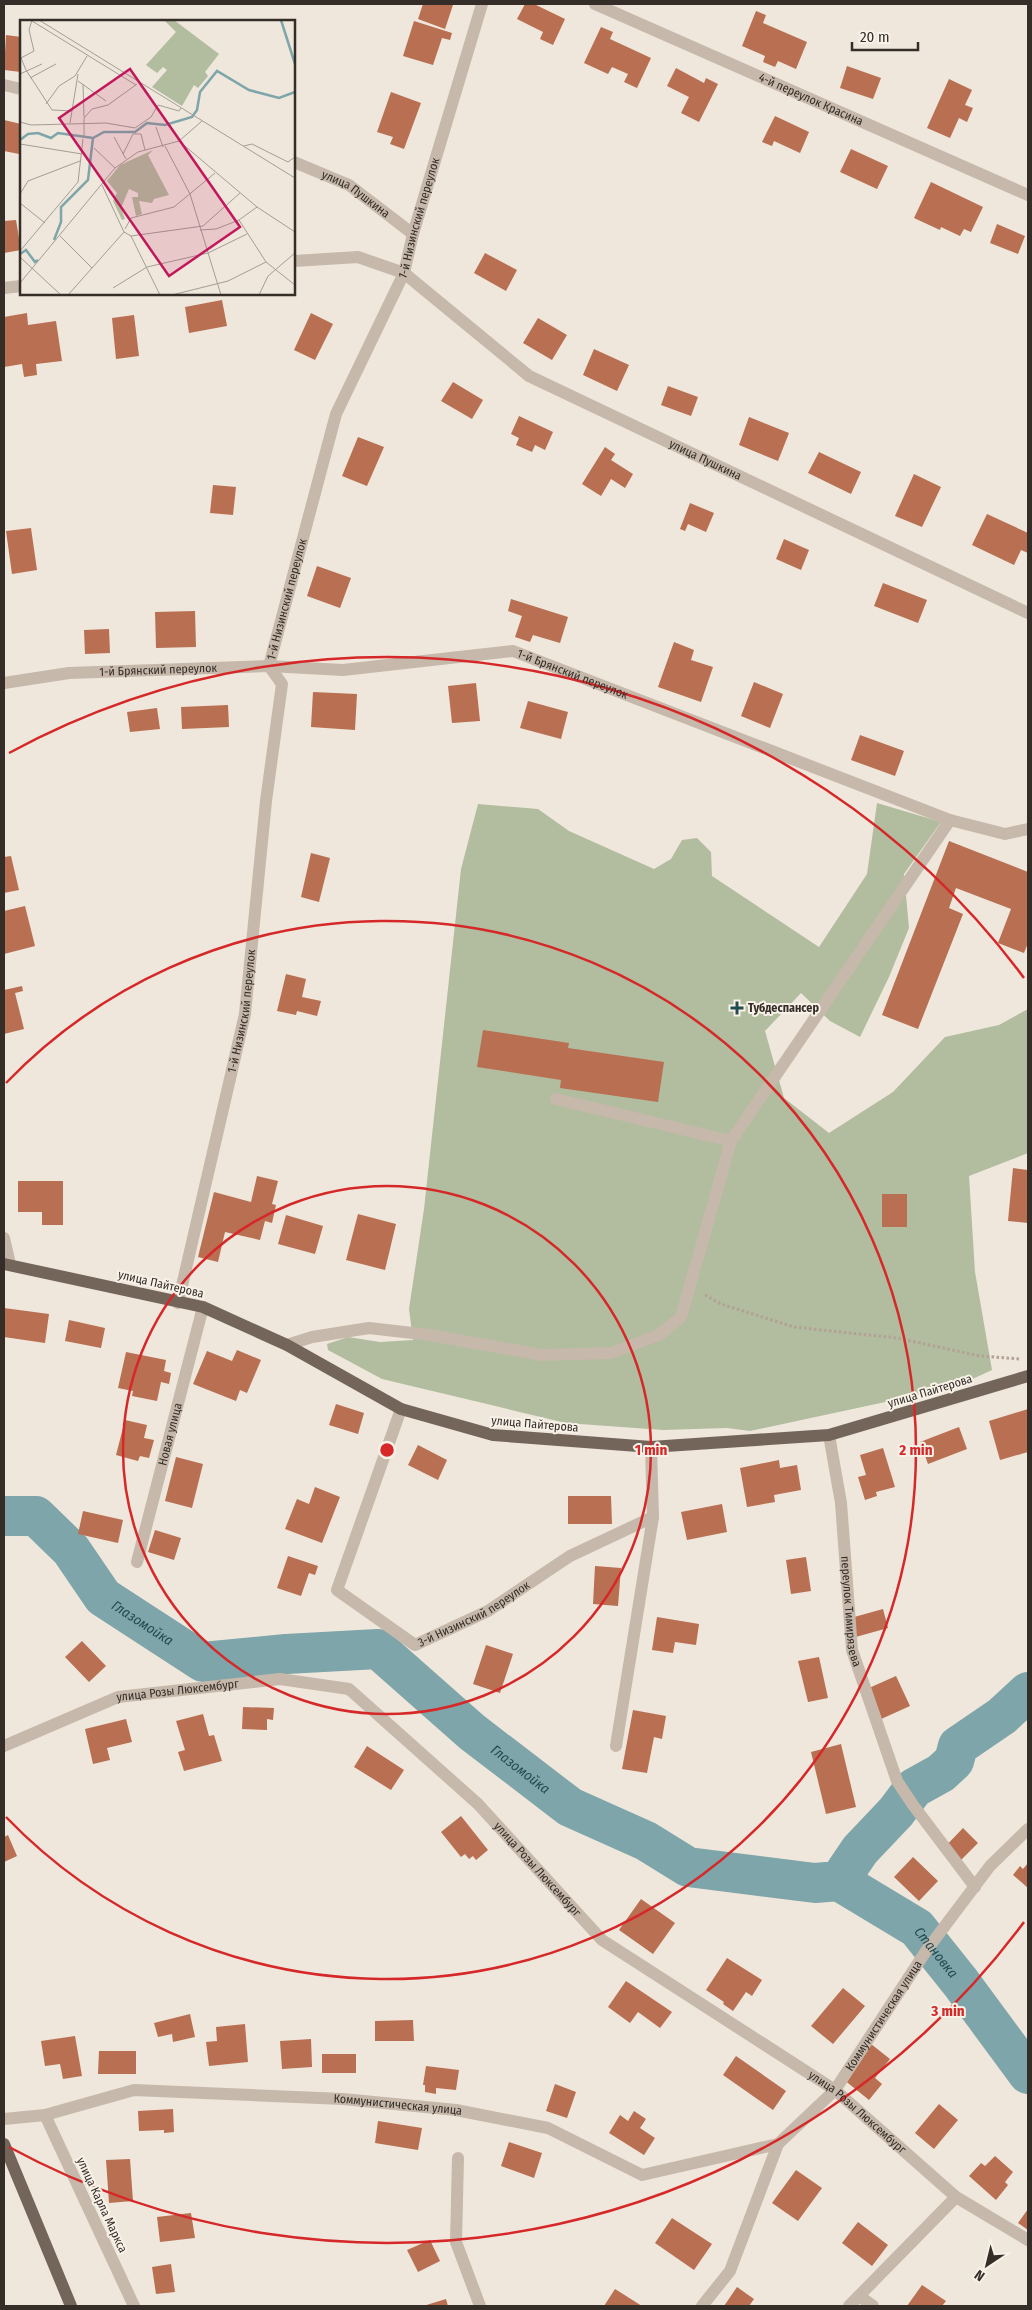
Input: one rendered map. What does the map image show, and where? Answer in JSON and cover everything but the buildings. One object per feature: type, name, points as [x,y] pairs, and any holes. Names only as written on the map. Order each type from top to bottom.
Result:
[{"type":"main road","name":"улица Пайтерова","points":[[7,1264],[203,1307],[287,1345],[401,1409],[493,1435],[651,1447],[829,1435],[1028,1376]]},
{"type":"main road","points":[[4,2144],[71,2306]]},
{"type":"street","name":"1-й Низинский переулок","points":[[178,1303],[245,1014],[266,801],[282,684],[269,666],[336,414],[404,273],[413,234],[482,4]]},
{"type":"street","name":"4-й переулок Красина","points":[[595,4],[1028,195]]},
{"type":"street","points":[[4,85],[20,89]]},
{"type":"street","name":"улица Пушкина","points":[[295,162],[349,185],[413,234]]},
{"type":"street","points":[[295,261],[358,257],[404,273]]},
{"type":"street","name":"улица Пушкина","points":[[404,273],[529,376],[1028,613]]},
{"type":"street","points":[[4,288],[20,286]]},
{"type":"street","name":"1-й Брянский переулок","points":[[4,683],[69,673],[269,666],[344,670],[513,651],[950,820],[1005,834],[1028,829]]},
{"type":"street","points":[[287,1345],[312,1337],[369,1328],[430,1335],[542,1355],[611,1354],[660,1335],[681,1317],[731,1141],[950,820]]},
{"type":"street","points":[[556,1099],[731,1141]]},
{"type":"street","points":[[4,1238],[7,1264]]},
{"type":"street","name":"Новая улица","points":[[138,1562],[203,1307]]},
{"type":"street","name":"3-й Низинский переулок","points":[[401,1409],[337,1590],[415,1646],[488,1611],[570,1556],[653,1517]]},
{"type":"street","name":"переулок Тимирязева","points":[[829,1435],[841,1503],[852,1650],[897,1781],[975,1887]]},
{"type":"street","points":[[616,1746],[653,1517],[651,1447]]},
{"type":"street","name":"улица Розы Люксембург","points":[[4,1746],[118,1697],[280,1679],[349,1689],[478,1804],[602,1940],[835,2090],[956,2197],[1028,2240]]},
{"type":"street","name":"Коммунистическая улица","points":[[702,2306],[730,2270],[778,2144],[835,2090],[930,1947],[990,1866],[1028,1829]]},
{"type":"street","name":"Коммунистическая улица","points":[[4,2119],[45,2114],[134,2090],[343,2099],[456,2110],[548,2128],[642,2175],[778,2144]]},
{"type":"street","name":"улица Карла Маркса","points":[[45,2114],[134,2306]]},
{"type":"street","points":[[458,2158],[456,2242],[480,2306]]},
{"type":"street","points":[[849,2306],[956,2197]]},
{"type":"street","points":[[859,2296],[873,2306]]},
{"type":"path","points":[[690,1288],[721,1304],[794,1327],[897,1338],[980,1356],[1028,1360]]},
{"type":"green space","name":"Тубдеспансер","points":[[877,803],[941,822],[904,874],[909,928],[889,977],[860,1037],[830,1021],[801,993],[765,1031],[784,1098],[829,1133],[893,1092],[945,1037],[999,1025],[1028,1009],[1028,1153],[969,1176],[975,1272],[992,1370],[955,1387],[750,1431],[727,1428],[663,1430],[566,1423],[382,1379],[328,1350],[327,1344],[348,1337],[380,1342],[413,1340],[409,1309],[424,1209],[461,869],[478,804],[538,809],[569,831],[654,869],[671,859],[682,840],[697,838],[711,852],[712,876],[819,947],[867,874]]},
{"type":"waterway","name":"Глазомойка","points":[[4,1516],[36,1516],[71,1550],[103,1597],[203,1662],[286,1654],[378,1649],[472,1732],[570,1807],[646,1841],[688,1867],[815,1883],[839,1881],[860,1850],[896,1812],[914,1788],[941,1773],[954,1761],[958,1746],[1002,1716],[1028,1692]]},
{"type":"waterway","name":"Становка","points":[[839,1881],[917,1928],[961,1983],[1028,2074]]},
{"type":"place","name":"Тубдеспансер","points":[[737,1008]]}]
